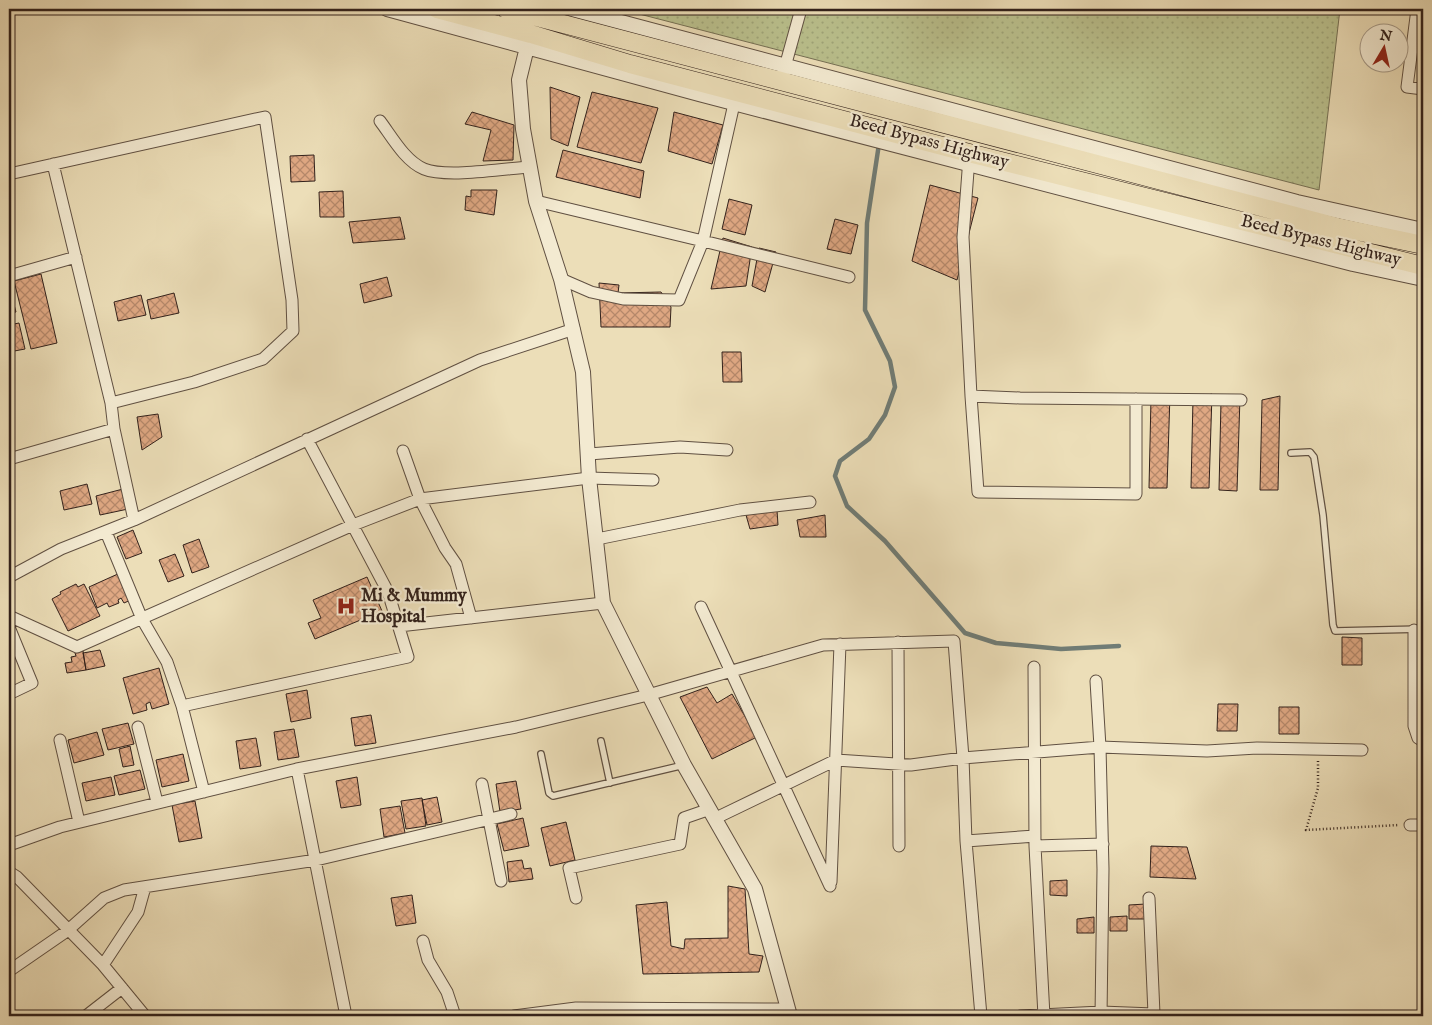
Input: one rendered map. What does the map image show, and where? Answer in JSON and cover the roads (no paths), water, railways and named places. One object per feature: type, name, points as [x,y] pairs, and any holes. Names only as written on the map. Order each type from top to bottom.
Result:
[{"type":"highway","name":"Beed Bypass Highway","points":[[437,9],[529,40],[630,64],[736,98],[1125,198],[1423,266]]},
{"type":"highway","name":"Beed Bypass Highway","points":[[506,9],[536,12],[783,74],[1131,165],[1337,228],[1423,245]]},
{"type":"street","points":[[387,9],[529,40]]},
{"type":"street","points":[[572,9],[783,74],[801,9]]},
{"type":"street","points":[[1417,9],[1407,87],[1423,89]]},
{"type":"street","points":[[514,1016],[576,1012],[789,1013],[755,889],[684,766],[603,603],[589,478],[583,372],[561,279],[536,201],[528,167],[520,80],[536,12]]},
{"type":"street","points":[[561,279],[591,292],[623,299],[679,300],[702,241],[736,98]]},
{"type":"street","points":[[9,174],[265,117],[292,300],[292,331],[263,359],[194,382],[111,404]]},
{"type":"street","points":[[380,121],[406,155],[424,169],[460,173],[528,167]]},
{"type":"street","points":[[969,158],[964,237],[971,396],[978,492],[1136,494],[1136,399]]},
{"type":"street","points":[[53,164],[111,404],[114,429],[134,520]]},
{"type":"street","points":[[1131,165],[1423,230]]},
{"type":"street","points":[[1125,198],[1353,264],[1423,279]]},
{"type":"street","points":[[536,201],[849,277]]},
{"type":"street","points":[[9,276],[76,257]]},
{"type":"street","points":[[9,578],[61,550],[134,520],[480,360],[574,329]]},
{"type":"street","points":[[971,396],[1241,400]]},
{"type":"street","points":[[9,460],[114,429]]},
{"type":"street","points":[[182,706],[408,657],[388,592],[307,439]]},
{"type":"street","points":[[589,454],[680,447],[727,450]]},
{"type":"street","points":[[403,452],[420,499],[445,548],[456,564],[471,618]]},
{"type":"street","points":[[9,616],[77,647],[142,620],[353,525],[420,499],[589,478],[653,480]]},
{"type":"street","points":[[597,539],[740,510],[810,502]]},
{"type":"street","points":[[106,532],[142,620],[167,662],[182,706],[204,792]]},
{"type":"street","points":[[398,626],[603,603]]},
{"type":"street","points":[[701,607],[830,886],[840,644]]},
{"type":"street","points":[[9,627],[32,683],[9,694]]},
{"type":"street","points":[[1419,630],[1414,726],[1418,738],[1423,742]]},
{"type":"street","points":[[9,845],[79,822],[297,769],[516,727],[648,695],[823,645],[954,640],[963,758],[966,841],[981,1016]]},
{"type":"street","points":[[898,642],[899,846]]},
{"type":"street","points":[[1034,667],[1035,841],[1044,1015]]},
{"type":"street","points":[[1096,681],[1100,747],[1102,844],[1101,1014]]},
{"type":"street","points":[[138,727],[157,802]]},
{"type":"street","points":[[60,740],[79,822]]},
{"type":"street","points":[[576,898],[569,868],[680,844],[684,818],[713,814],[785,786],[836,760],[912,766],[963,758],[1100,747],[1207,750],[1257,748],[1362,750]]},
{"type":"street","points":[[297,769],[346,1016]]},
{"type":"street","points":[[482,784],[501,881]]},
{"type":"street","points":[[9,971],[67,931],[104,898],[124,890],[316,860],[511,814]]},
{"type":"street","points":[[1410,825],[1423,825]]},
{"type":"street","points":[[966,841],[1035,841],[1102,844]]},
{"type":"street","points":[[9,872],[103,965],[146,1016]]},
{"type":"street","points":[[103,965],[138,912],[145,887]]},
{"type":"street","points":[[1020,1016],[1154,1015],[1149,898]]},
{"type":"street","points":[[423,941],[428,960],[447,992],[455,1016]]},
{"type":"street","points":[[86,1016],[122,988]]},
{"type":"lane","points":[[1291,453],[1310,452],[1314,456],[1324,515],[1335,631],[1419,630]]},
{"type":"lane","points":[[601,741],[610,783]]},
{"type":"lane","points":[[541,754],[549,793],[553,796],[684,766]]},
{"type":"waterway","points":[[879,144],[867,223],[865,310],[890,361],[895,387],[885,415],[869,439],[840,461],[835,476],[847,506],[885,541],[965,633],[996,643],[1061,649],[1119,646]]},
{"type":"place","name":"Mi & Mummy Hospital","points":[[346,606]]}]
